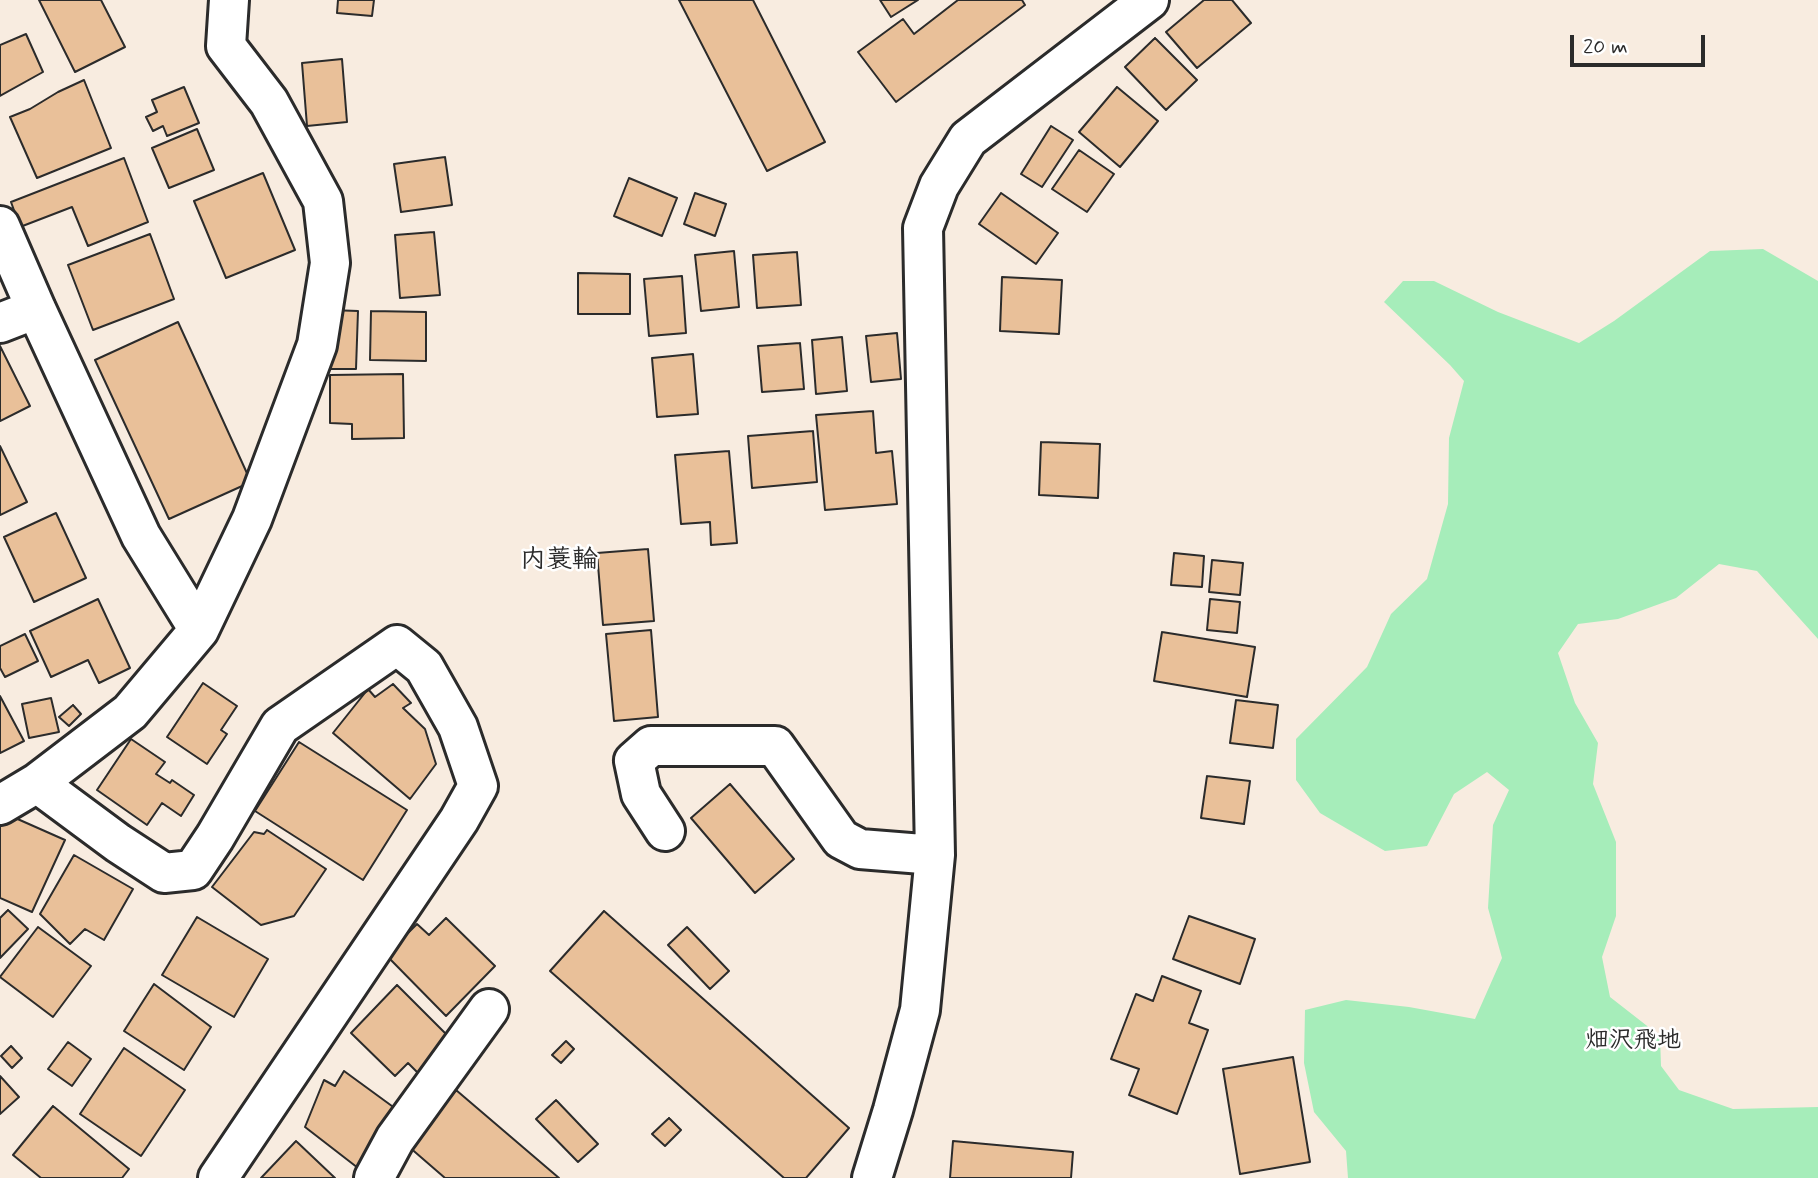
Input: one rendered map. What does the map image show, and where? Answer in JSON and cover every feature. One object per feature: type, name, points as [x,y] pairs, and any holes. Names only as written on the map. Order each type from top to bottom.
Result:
[{"type":"street","points":[[0,805],[37,783],[130,712],[199,630],[252,519],[317,345],[330,263],[323,201],[269,102],[226,46],[229,0]]},
{"type":"street","points":[[872,1178],[920,1010],[935,855],[923,228],[939,186],[968,139],[1149,0]]},
{"type":"street","points":[[0,226],[141,536],[199,630]]},
{"type":"street","points":[[0,323],[36,309]]},
{"type":"street","points":[[37,783],[117,843],[164,873],[193,870],[280,726],[397,645],[424,667],[457,727],[478,786],[451,831],[218,1178]]},
{"type":"street","points":[[666,831],[641,794],[634,761],[651,746],[775,747],[841,839],[860,849],[935,855]]},
{"type":"street","points":[[374,1178],[395,1139],[489,1009]]},
{"type":"green space","points":[[1763,249],[1818,281],[1818,639],[1757,571],[1719,564],[1676,598],[1618,619],[1578,624],[1558,653],[1575,703],[1598,743],[1593,784],[1616,842],[1616,916],[1602,957],[1610,997],[1660,1036],[1661,1066],[1679,1090],[1733,1109],[1818,1107],[1818,1178],[1348,1178],[1346,1151],[1314,1112],[1304,1063],[1305,1010],[1346,1000],[1409,1007],[1475,1019],[1502,958],[1488,908],[1493,825],[1509,790],[1487,772],[1454,794],[1427,846],[1385,851],[1320,813],[1296,780],[1296,739],[1367,667],[1391,614],[1427,579],[1448,504],[1449,438],[1464,381],[1384,302],[1403,281],[1434,281],[1498,312],[1579,343],[1614,321],[1710,251]]},
{"type":"building","points":[[39,0],[101,0],[125,47],[75,72]]},
{"type":"building","points":[[338,0],[374,0],[372,16],[337,13]]},
{"type":"building","points":[[679,0],[753,0],[825,142],[767,171]]},
{"type":"building","points":[[880,0],[918,0],[891,17]]},
{"type":"building","points":[[958,0],[1022,0],[1025,5],[896,102],[858,52],[903,19],[914,34]]},
{"type":"building","points":[[1204,0],[1232,0],[1251,23],[1197,68],[1166,32]]},
{"type":"building","points":[[26,34],[43,72],[0,96],[0,45]]},
{"type":"building","points":[[1155,38],[1197,80],[1166,110],[1125,67]]},
{"type":"building","points":[[342,59],[347,122],[307,126],[302,63]]},
{"type":"building","points":[[84,80],[111,148],[37,178],[10,117]]},
{"type":"building","points":[[184,87],[199,123],[167,136],[163,126],[153,131],[146,117],[157,112],[152,100]]},
{"type":"building","points":[[1117,87],[1158,121],[1120,167],[1079,132]]},
{"type":"building","points":[[1051,126],[1073,140],[1042,187],[1021,174]]},
{"type":"building","points":[[197,129],[214,170],[169,188],[152,148]]},
{"type":"building","points":[[1079,150],[1114,174],[1087,212],[1052,189]]},
{"type":"building","points":[[445,157],[452,205],[401,212],[394,164]]},
{"type":"building","points":[[124,158],[148,222],[88,246],[72,207],[20,227],[11,202]]},
{"type":"building","points":[[263,173],[295,250],[226,278],[194,201]]},
{"type":"building","points":[[629,178],[677,198],[662,236],[614,216]]},
{"type":"building","points":[[695,193],[726,204],[715,236],[684,224]]},
{"type":"building","points":[[1001,193],[1058,233],[1036,264],[979,224]]},
{"type":"building","points":[[434,232],[440,295],[400,298],[395,235]]},
{"type":"building","points":[[150,234],[174,299],[93,330],[68,265]]},
{"type":"building","points":[[734,251],[739,307],[701,311],[695,255]]},
{"type":"building","points":[[797,252],[801,305],[757,308],[753,255]]},
{"type":"building","points":[[578,273],[630,274],[630,314],[578,314]]},
{"type":"building","points":[[682,276],[686,333],[649,336],[644,279]]},
{"type":"building","points":[[1002,277],[1062,280],[1059,334],[1000,331]]},
{"type":"building","points":[[330,310],[358,311],[356,369],[329,369]]},
{"type":"building","points":[[371,311],[426,312],[426,361],[370,360]]},
{"type":"building","points":[[178,322],[251,482],[169,519],[95,360]]},
{"type":"building","points":[[897,333],[901,379],[871,382],[866,336]]},
{"type":"building","points":[[842,337],[847,391],[816,394],[812,340]]},
{"type":"building","points":[[800,343],[804,389],[762,392],[758,346]]},
{"type":"building","points":[[0,346],[30,406],[0,421]]},
{"type":"building","points":[[693,354],[698,414],[657,417],[652,358]]},
{"type":"building","points":[[403,374],[404,438],[352,439],[352,424],[330,423],[330,375]]},
{"type":"building","points":[[873,411],[876,453],[892,451],[897,504],[825,510],[816,415]]},
{"type":"building","points":[[813,431],[817,482],[752,488],[748,436]]},
{"type":"building","points":[[1041,442],[1100,444],[1098,498],[1039,495]]},
{"type":"building","points":[[0,446],[27,502],[0,515]]},
{"type":"building","points":[[729,451],[737,543],[711,545],[710,522],[681,524],[675,455]]},
{"type":"building","points":[[56,513],[86,578],[34,602],[4,537]]},
{"type":"building","points":[[648,549],[654,621],[603,625],[597,553]]},
{"type":"building","points":[[1174,553],[1204,556],[1202,587],[1171,585]]},
{"type":"building","points":[[1212,560],[1243,563],[1240,595],[1209,592]]},
{"type":"building","points":[[98,599],[130,668],[99,683],[88,660],[51,677],[30,631]]},
{"type":"building","points":[[1210,599],[1240,602],[1237,633],[1207,630]]},
{"type":"building","points":[[651,630],[658,717],[614,721],[606,634]]},
{"type":"building","points":[[1162,632],[1255,647],[1247,697],[1154,681]]},
{"type":"building","points":[[25,634],[38,661],[5,677],[0,668],[0,646]]},
{"type":"building","points":[[203,683],[237,706],[221,730],[227,734],[207,764],[167,737]]},
{"type":"building","points":[[393,684],[411,703],[403,708],[425,729],[436,764],[410,799],[333,733],[368,689],[375,697]]},
{"type":"building","points":[[0,696],[24,741],[0,753]]},
{"type":"building","points":[[51,698],[59,732],[29,738],[22,704]]},
{"type":"building","points":[[1236,700],[1278,705],[1273,748],[1230,743]]},
{"type":"building","points":[[73,705],[81,714],[69,726],[59,717]]},
{"type":"building","points":[[131,739],[165,762],[156,774],[170,783],[172,780],[194,795],[181,816],[162,803],[147,825],[97,790]]},
{"type":"building","points":[[299,742],[407,810],[363,880],[255,811]]},
{"type":"building","points":[[1207,776],[1250,781],[1244,824],[1201,818]]},
{"type":"building","points":[[730,784],[794,859],[755,893],[691,818]]},
{"type":"building","points":[[4,813],[65,840],[32,912],[0,898],[0,823]]},
{"type":"building","points":[[267,830],[326,869],[294,916],[261,925],[212,887],[254,832],[264,834]]},
{"type":"building","points":[[74,855],[133,889],[104,940],[85,929],[70,944],[40,914]]},
{"type":"building","points":[[8,910],[28,929],[0,958],[0,918]]},
{"type":"building","points":[[604,911],[849,1128],[806,1178],[784,1178],[550,971]]},
{"type":"building","points":[[1189,916],[1255,939],[1240,984],[1173,959]]},
{"type":"building","points":[[197,917],[268,959],[234,1017],[162,975]]},
{"type":"building","points":[[446,918],[495,966],[446,1016],[386,955],[417,924],[429,935]]},
{"type":"building","points":[[38,927],[91,966],[53,1017],[0,977]]},
{"type":"building","points":[[687,927],[729,971],[710,989],[668,945]]},
{"type":"building","points":[[1162,976],[1201,991],[1189,1023],[1208,1030],[1177,1114],[1129,1095],[1139,1069],[1111,1059],[1136,994],[1153,1001]]},
{"type":"building","points":[[154,984],[211,1027],[184,1070],[124,1031]]},
{"type":"building","points":[[397,985],[452,1040],[418,1073],[408,1063],[395,1076],[351,1033]]},
{"type":"building","points":[[566,1041],[574,1049],[561,1063],[552,1055]]},
{"type":"building","points":[[68,1042],[91,1059],[72,1086],[48,1069]]},
{"type":"building","points":[[11,1046],[22,1058],[12,1068],[1,1056]]},
{"type":"building","points":[[124,1048],[185,1090],[141,1156],[80,1114]]},
{"type":"building","points":[[1293,1057],[1310,1162],[1240,1174],[1223,1069]]},
{"type":"building","points":[[344,1071],[396,1109],[358,1168],[305,1127],[324,1080],[335,1086]]},
{"type":"building","points":[[0,1076],[19,1097],[0,1114]]},
{"type":"building","points":[[456,1090],[559,1178],[445,1178],[408,1146]]},
{"type":"building","points":[[556,1100],[598,1144],[578,1162],[536,1119]]},
{"type":"building","points":[[53,1106],[129,1169],[122,1178],[41,1178],[13,1155]]},
{"type":"building","points":[[669,1118],[681,1130],[665,1146],[652,1134]]},
{"type":"building","points":[[296,1141],[335,1178],[261,1178]]},
{"type":"building","points":[[953,1141],[1073,1152],[1071,1178],[950,1178]]},
{"type":"district","name":"内蓑輪","points":[[559,562]]},
{"type":"district","name":"畑沢飛地","points":[[1633,1042]]}]
